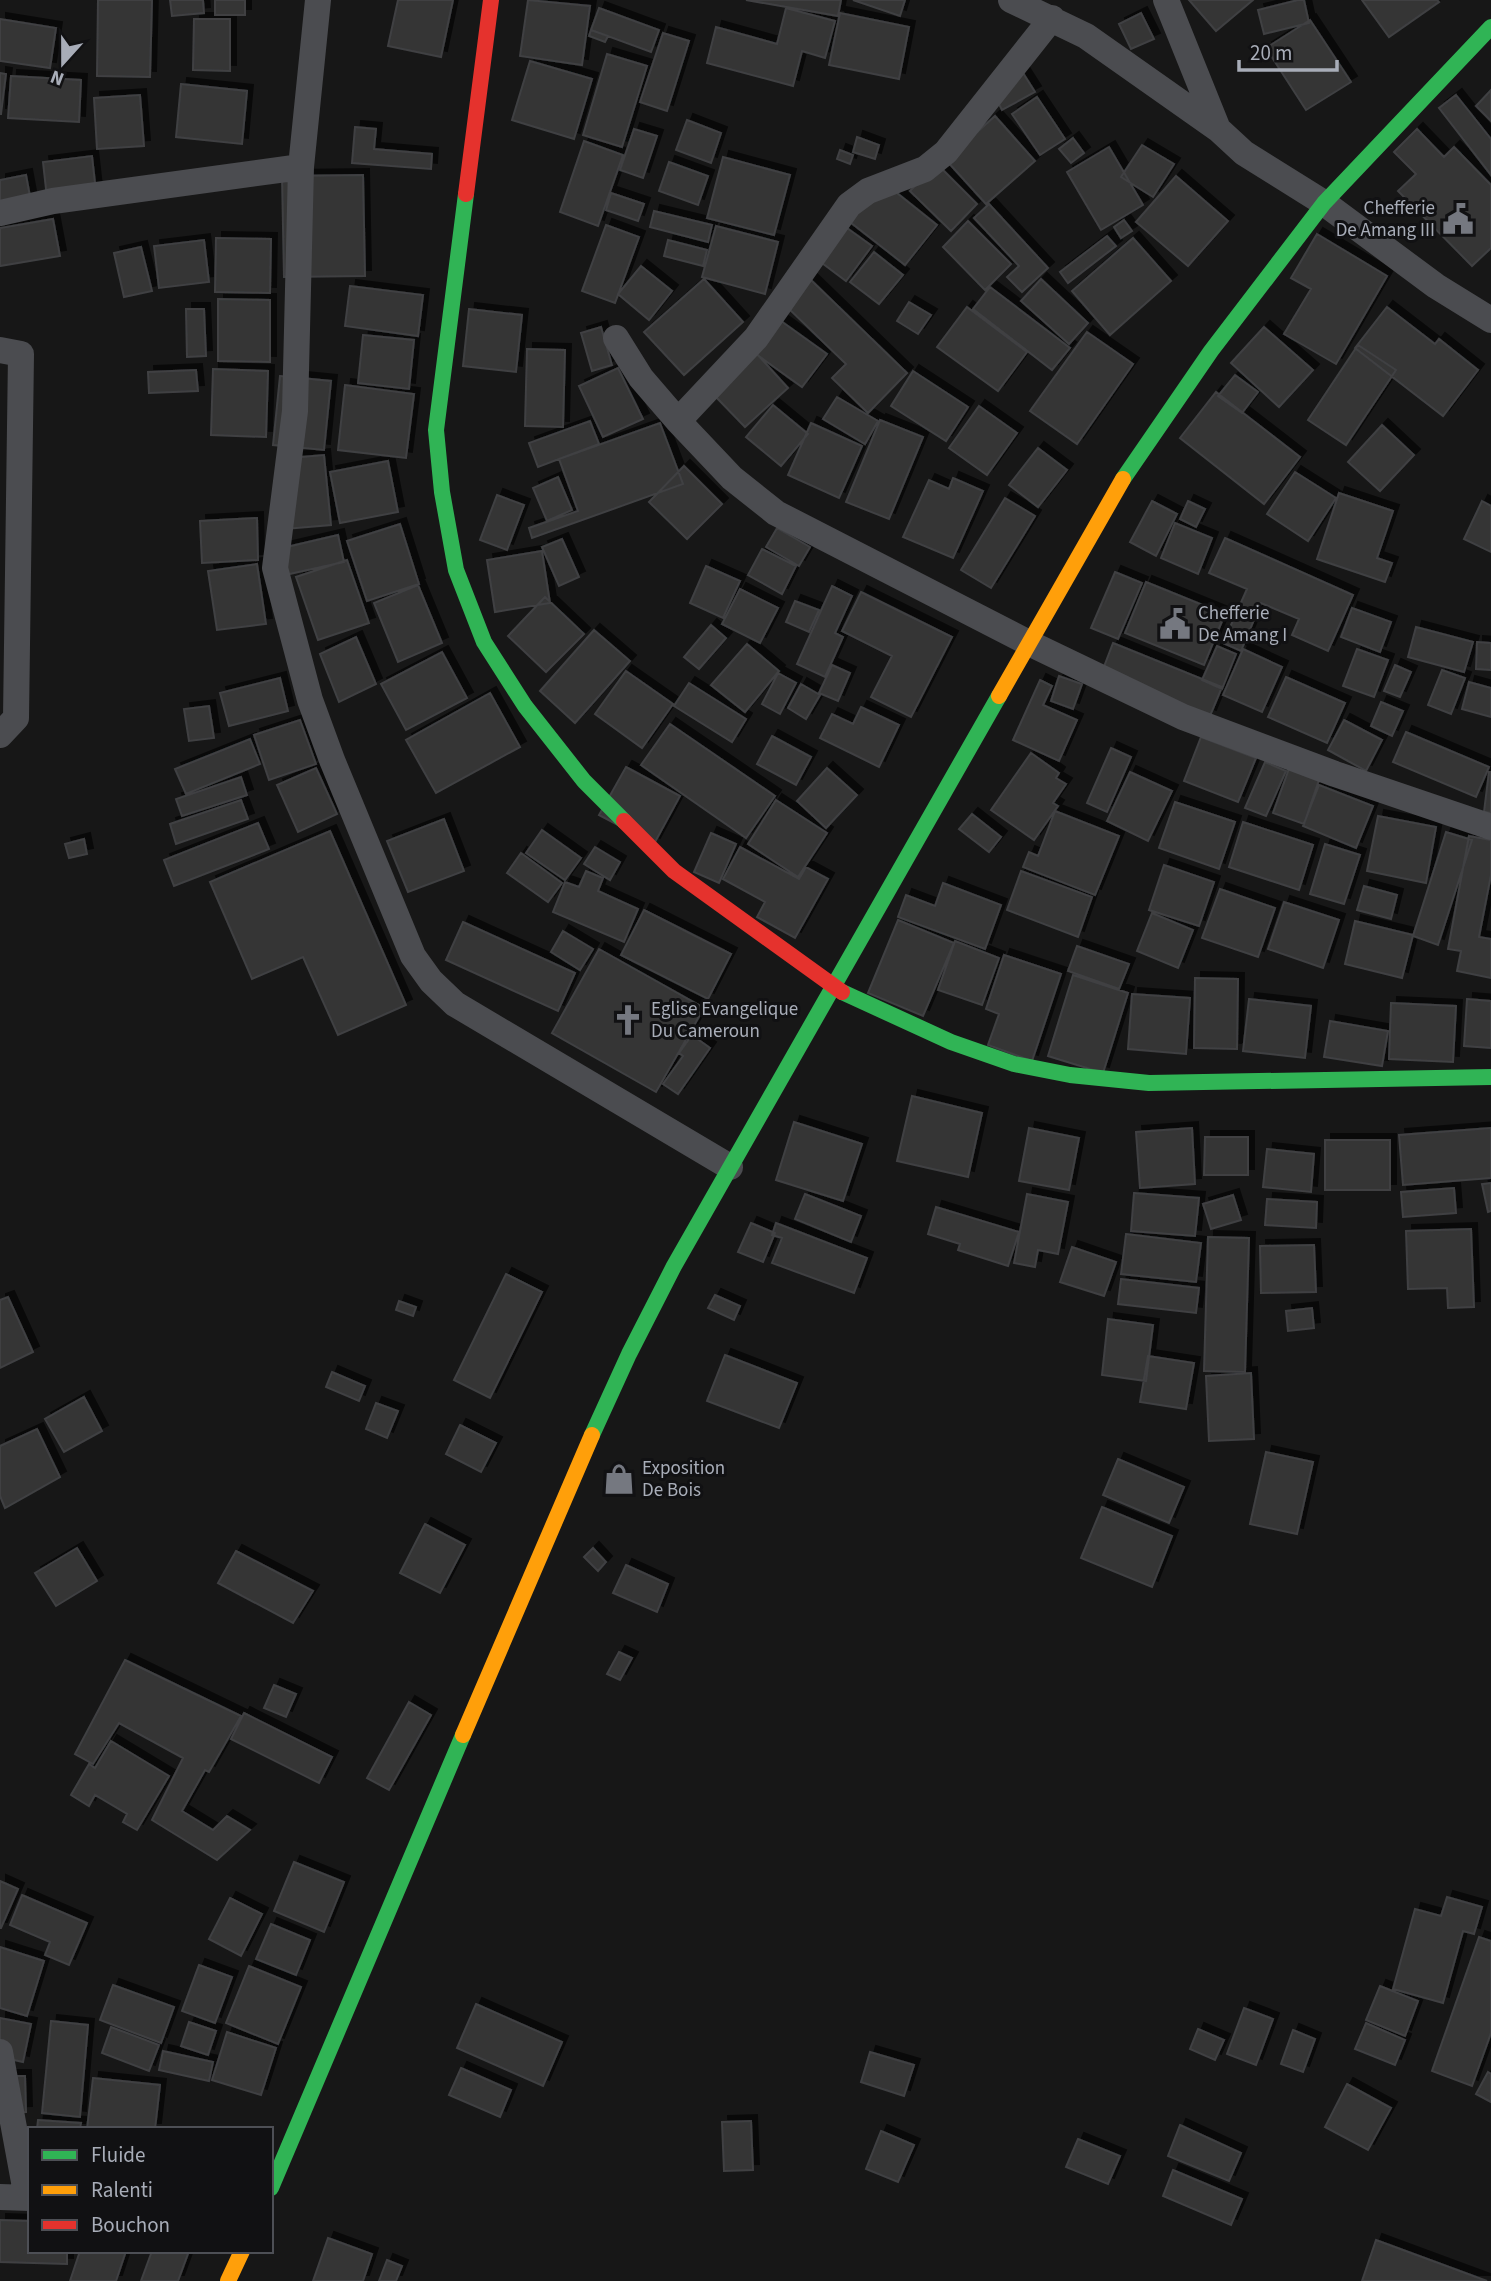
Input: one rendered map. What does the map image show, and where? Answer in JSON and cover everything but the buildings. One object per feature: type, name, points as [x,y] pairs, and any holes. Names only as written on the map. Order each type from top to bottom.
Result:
[{"type":"main road","points":[[491,0],[436,430],[442,492],[456,570],[484,642],[525,706],[584,781],[674,871],[834,989],[951,1042],[1014,1064],[1070,1075],[1149,1083],[1491,1077]]},
{"type":"main road","points":[[273,2183],[581,1460],[634,1343],[730,1167],[834,989],[1120,483],[1211,351],[1324,203],[1491,27]]},
{"type":"main road","points":[[228,2281],[241,2253]]},
{"type":"street","points":[[318,0],[301,167],[295,411],[275,568],[310,699],[332,760],[413,956],[431,981],[455,1004],[730,1167]]},
{"type":"street","points":[[1011,0],[1087,36],[1219,129],[1244,153],[1324,203],[1436,286],[1491,320]]},
{"type":"street","points":[[1166,0],[1219,129]]},
{"type":"street","points":[[678,421],[756,338],[849,205],[868,191],[925,169],[946,152],[1052,18]]},
{"type":"street","points":[[0,213],[52,201],[301,167]]},
{"type":"street","points":[[616,338],[641,379],[678,421],[732,478],[776,513],[1029,643],[1183,717],[1335,774],[1491,827]]},
{"type":"street","points":[[0,350],[21,354],[16,718],[0,735]]},
{"type":"street","points":[[0,2052],[28,2198],[0,2197]]},
{"type":"traffic: fast","points":[[1123,479],[1211,351],[1324,203],[1491,27]]},
{"type":"traffic: fast","points":[[466,194],[436,430],[442,492],[456,570],[484,642],[525,706],[584,781],[624,821]]},
{"type":"traffic: fast","points":[[592,1435],[674,1266],[999,696]]},
{"type":"traffic: fast","points":[[842,992],[951,1042],[1014,1064],[1070,1075],[1149,1083],[1491,1077]]},
{"type":"traffic: fast","points":[[273,2183],[463,1735]]},
{"type":"traffic: slow","points":[[999,696],[1123,479]]},
{"type":"traffic: slow","points":[[463,1735],[592,1435]]},
{"type":"traffic: slow","points":[[228,2281],[241,2253]]},
{"type":"traffic: jam","points":[[466,194],[491,0]]},
{"type":"traffic: jam","points":[[624,821],[674,871],[842,992]]},
{"type":"place","name":"Chefferie De Amang III","points":[[1458,219]]},
{"type":"place","name":"Chefferie De Amang I","points":[[1175,624]]},
{"type":"place","name":"Eglise Evangelique Du Cameroun","points":[[628,1020]]},
{"type":"place","name":"Exposition De Bois","points":[[619,1479]]}]
